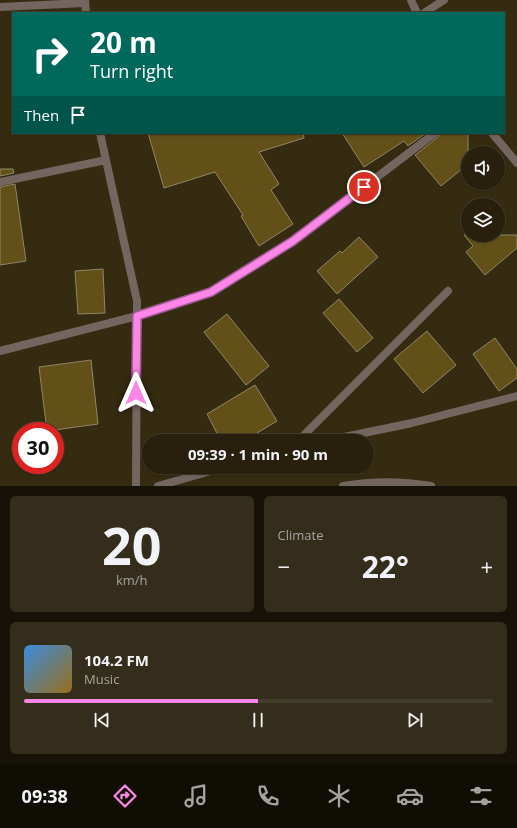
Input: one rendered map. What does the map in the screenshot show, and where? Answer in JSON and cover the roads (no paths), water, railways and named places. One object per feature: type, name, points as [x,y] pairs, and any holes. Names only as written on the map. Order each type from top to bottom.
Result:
[{"type":"street","points":[[411,0],[417,12]]},
{"type":"street","points":[[426,12],[444,0]]},
{"type":"street","points":[[0,7],[85,1],[86,12]]},
{"type":"street","points":[[100,134],[137,301],[136,486]]},
{"type":"street","points":[[0,351],[137,316],[211,292],[293,241],[434,134]]},
{"type":"street","points":[[493,134],[517,163]]},
{"type":"street","points":[[0,182],[106,160]]},
{"type":"street","points":[[305,434],[448,291]]},
{"type":"street","points":[[359,434],[412,423],[517,396]]},
{"type":"street","points":[[158,486],[200,474]]},
{"type":"street","points":[[343,486],[359,483],[403,483],[431,486]]}]
